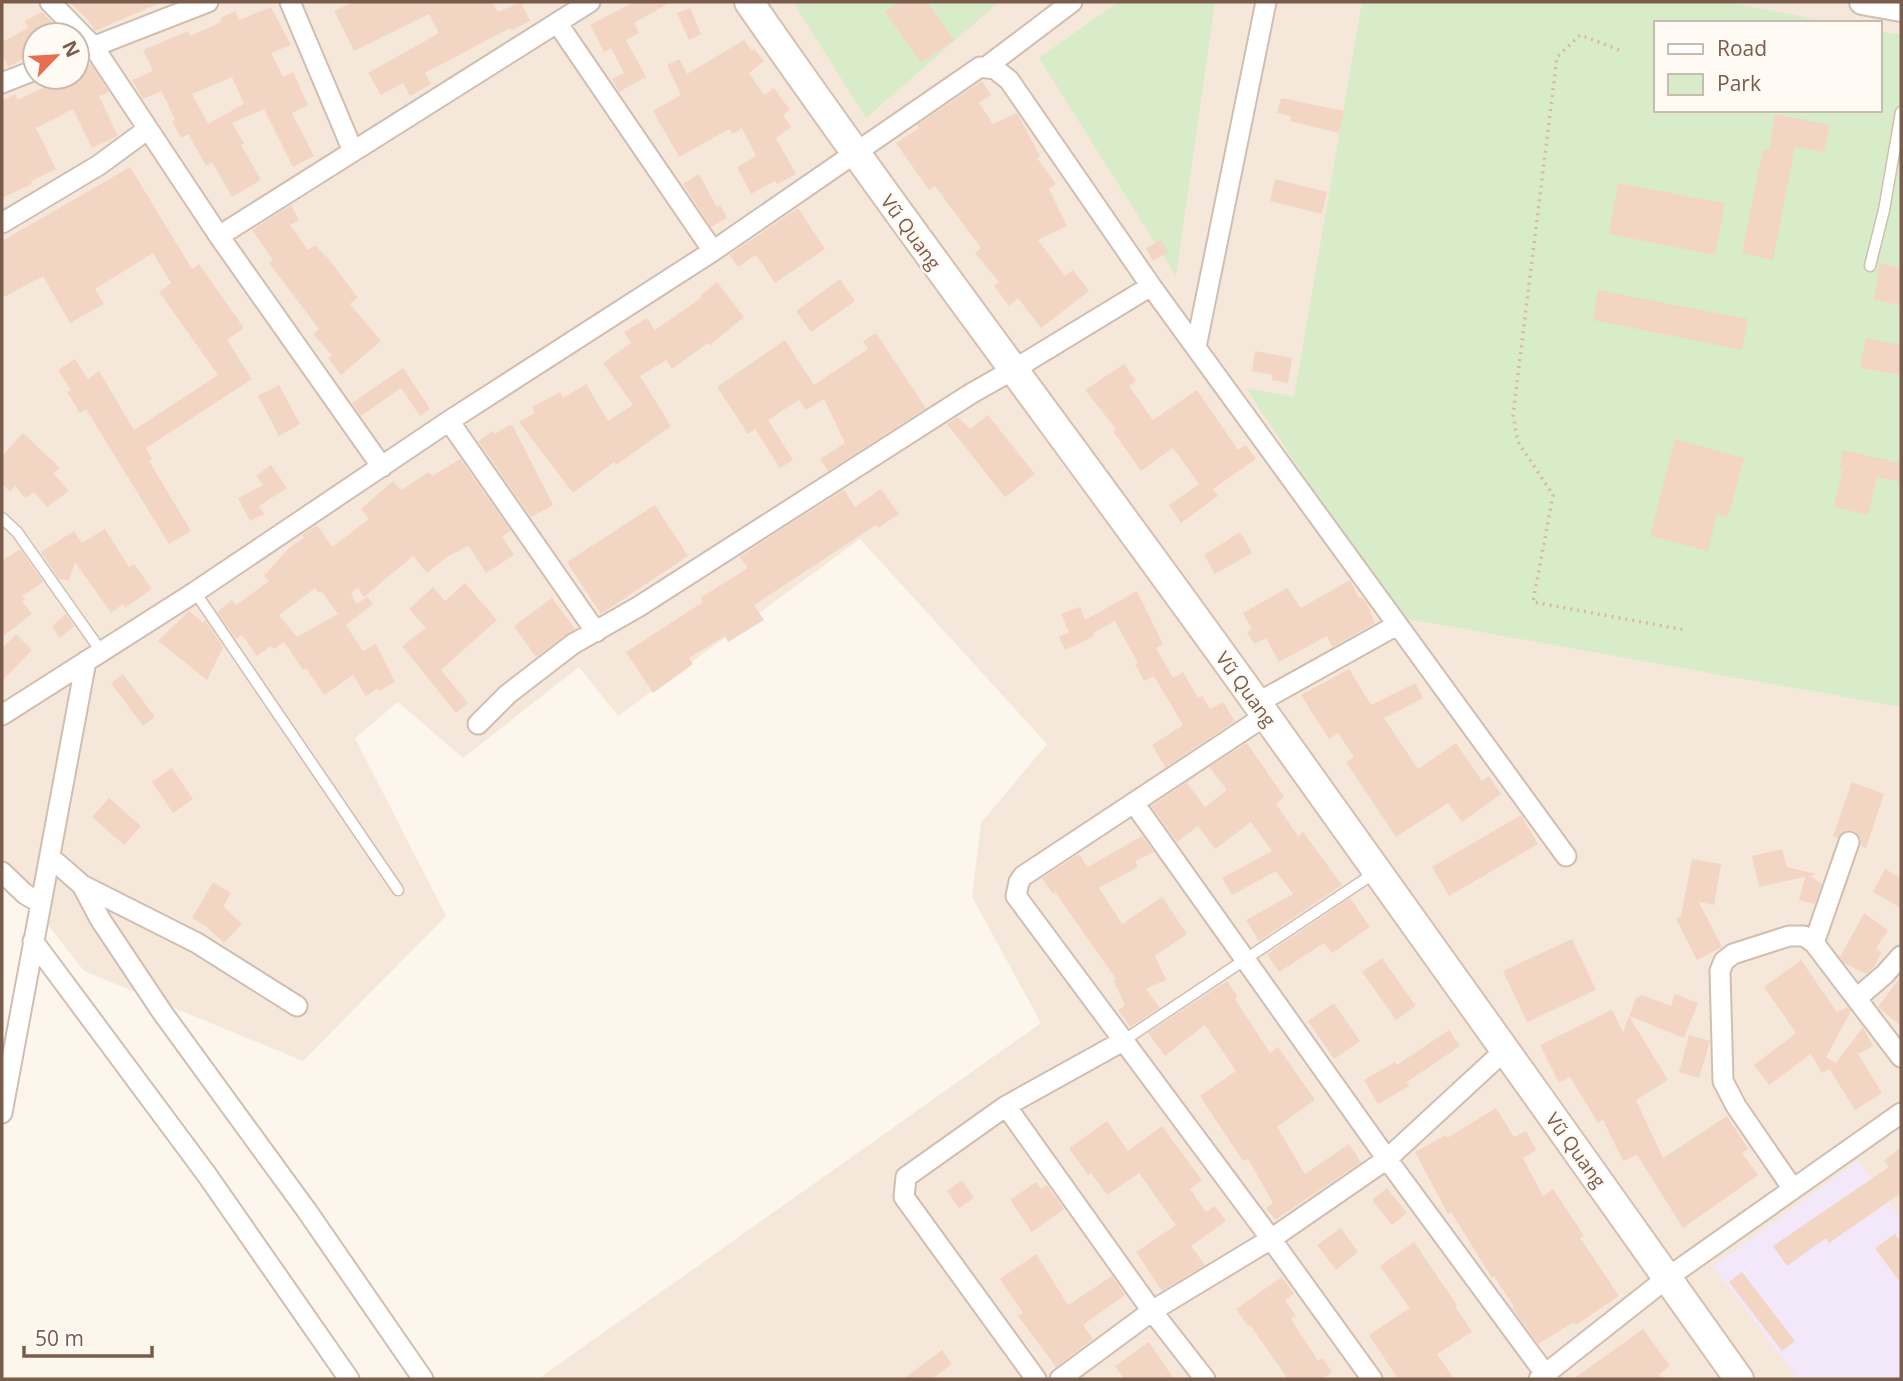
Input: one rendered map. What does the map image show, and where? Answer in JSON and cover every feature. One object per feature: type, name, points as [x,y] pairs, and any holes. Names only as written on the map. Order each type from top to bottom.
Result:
[{"type":"main road","name":"Vũ Quang","points":[[749,2],[854,153],[1379,870],[1504,1051],[1739,1379]]},
{"type":"street","points":[[50,2],[64,21]]},
{"type":"street","points":[[91,48],[208,2]]},
{"type":"street","points":[[290,2],[352,150]]},
{"type":"street","points":[[219,236],[590,2]]},
{"type":"street","points":[[1072,2],[990,64],[1009,80],[1151,286],[1566,856]]},
{"type":"street","points":[[1196,347],[1266,2]]},
{"type":"street","points":[[1862,2],[1901,9]]},
{"type":"street","points":[[558,24],[713,251]]},
{"type":"street","points":[[91,58],[148,129],[219,236],[382,467]]},
{"type":"street","points":[[2,715],[195,592],[449,421],[713,251],[980,67],[995,69]]},
{"type":"street","points":[[2,83],[21,75]]},
{"type":"street","points":[[2,223],[108,158],[148,129]]},
{"type":"street","points":[[478,724],[490,710],[531,675],[573,644],[972,393],[1151,286]]},
{"type":"street","points":[[449,421],[596,632]]},
{"type":"street","points":[[1372,1379],[1020,903],[1016,890],[1023,876],[1134,803],[1261,709],[1397,625]]},
{"type":"street","points":[[2,1113],[4,1088],[40,903],[94,656]]},
{"type":"street","points":[[1134,803],[1544,1378],[1667,1278],[1901,1113]]},
{"type":"street","points":[[1814,943],[1849,842]]},
{"type":"street","points":[[51,858],[82,885],[197,943],[297,1006]]},
{"type":"street","points":[[2,873],[24,894],[40,903]]},
{"type":"street","points":[[82,885],[100,919],[162,1012],[307,1211],[423,1379]]},
{"type":"street","points":[[1793,1189],[1736,1106],[1723,1081],[1720,971],[1724,961],[1733,954],[1789,936],[1804,936],[1814,943],[1901,1057]]},
{"type":"street","points":[[33,942],[207,1175],[349,1379]]},
{"type":"street","points":[[1857,999],[1901,956]]},
{"type":"street","points":[[1036,1379],[904,1197],[906,1177],[1006,1106],[1123,1041]]},
{"type":"street","points":[[1060,1379],[1152,1311],[1271,1239],[1387,1158],[1504,1051]]},
{"type":"street","points":[[1006,1106],[1152,1311],[1205,1379]]},
{"type":"lane","points":[[1870,266],[1884,210],[1901,112]]},
{"type":"lane","points":[[2,518],[17,531],[94,656]]},
{"type":"lane","points":[[195,592],[398,890]]},
{"type":"lane","points":[[1123,1041],[1379,870]]},
{"type":"path","points":[[1619,50],[1580,35],[1557,57],[1513,415],[1518,442],[1553,495],[1533,602],[1685,631]]},
{"type":"shaded area","points":[[2,2],[1901,2],[1901,1379],[538,1379],[1041,1023],[972,897],[981,823],[1047,744],[860,539],[618,716],[579,667],[463,758],[398,702],[355,738],[446,916],[303,1061],[84,971],[2,866]]},
{"type":"shaded area","points":[[1858,1161],[1901,1219],[1901,1379],[1798,1379],[1713,1266]]},
{"type":"green space","points":[[793,2],[999,2],[866,118]]},
{"type":"green space","points":[[1118,2],[1215,2],[1176,276],[1039,58]]},
{"type":"green space","points":[[1362,2],[1727,2],[1826,21],[1654,21],[1654,112],[1882,112],[1882,31],[1901,35],[1901,707],[1397,617],[1246,388],[1294,397]]},
{"type":"building","points":[[69,2],[162,2],[95,31],[88,20]]},
{"type":"building","points":[[353,2],[492,2],[498,12],[521,2],[530,21],[511,30],[510,28],[425,73],[431,84],[410,96],[403,83],[381,95],[368,73],[439,33],[429,14],[354,51],[334,11]]},
{"type":"building","points":[[634,2],[671,2],[634,23],[639,33],[626,40],[646,77],[619,92],[612,79],[624,73],[611,48],[604,52],[590,25]]},
{"type":"building","points":[[899,2],[927,2],[954,40],[921,63],[885,12]]},
{"type":"building","points":[[271,7],[291,45],[271,53],[283,77],[293,72],[308,105],[292,113],[314,156],[293,167],[264,109],[232,123],[261,180],[232,197],[212,162],[206,166],[188,134],[181,138],[162,91],[143,99],[132,80],[153,71],[143,50],[188,31],[190,36],[221,22],[220,18],[235,11],[239,20]],"holes":[[[232,77],[244,104],[208,124],[192,94]]]},
{"type":"building","points":[[690,8],[701,34],[689,40],[677,13]]},
{"type":"building","points":[[42,12],[51,21],[25,21]]},
{"type":"building","points":[[21,32],[21,60],[8,67],[2,54],[2,42]]},
{"type":"building","points":[[744,40],[764,61],[749,73],[764,95],[774,88],[790,110],[783,115],[791,127],[776,138],[796,174],[777,184],[775,181],[751,194],[737,167],[756,156],[742,128],[733,134],[729,129],[679,157],[653,111],[681,95],[667,65],[679,59],[687,74]]},
{"type":"building","points":[[91,64],[109,92],[99,96],[118,136],[92,148],[73,109],[36,128],[56,169],[2,198],[2,101],[15,94],[18,100],[36,91],[91,91]]},
{"type":"building","points":[[982,81],[991,95],[979,103],[993,124],[1017,113],[1040,156],[1037,158],[1056,184],[1049,189],[1067,226],[1038,240],[1065,276],[1073,270],[1089,291],[1041,328],[1018,298],[1009,306],[994,286],[999,282],[975,253],[981,248],[935,186],[929,190],[896,143],[919,128],[917,125]]},
{"type":"building","points":[[1281,98],[1344,111],[1339,133],[1290,121],[1291,116],[1277,113]]},
{"type":"building","points":[[1775,114],[1830,125],[1824,152],[1795,147],[1773,260],[1742,253],[1763,149],[1769,150]]},
{"type":"building","points":[[130,167],[192,269],[199,264],[244,328],[227,340],[252,379],[146,448],[152,459],[149,461],[191,531],[169,544],[86,409],[80,413],[67,392],[71,390],[58,370],[75,359],[88,379],[99,371],[134,430],[218,375],[159,292],[171,283],[153,253],[95,289],[104,304],[70,323],[43,276],[2,298],[2,241]]},
{"type":"building","points":[[699,174],[717,207],[720,205],[727,218],[711,227],[683,184]]},
{"type":"building","points":[[1275,179],[1327,192],[1322,214],[1270,201]]},
{"type":"building","points":[[1618,183],[1725,203],[1715,255],[1609,234]]},
{"type":"building","points":[[291,205],[299,220],[290,225],[308,250],[315,245],[328,258],[358,298],[350,304],[381,341],[341,375],[328,358],[332,355],[313,334],[319,329],[269,263],[273,260],[252,230]]},
{"type":"building","points":[[798,208],[825,249],[775,283],[756,255],[738,267],[729,255]]},
{"type":"building","points":[[1161,240],[1168,252],[1153,261],[1146,248]]},
{"type":"building","points":[[1880,263],[1901,268],[1901,305],[1874,300]]},
{"type":"building","points":[[840,279],[855,301],[811,332],[796,311]]},
{"type":"building","points":[[717,282],[744,317],[710,345],[708,343],[672,369],[666,360],[640,376],[671,426],[616,465],[614,462],[573,493],[519,422],[535,413],[532,407],[560,392],[563,398],[586,384],[608,421],[633,405],[603,363],[631,343],[624,332],[647,318],[655,330],[701,298],[700,296]]},
{"type":"building","points":[[1598,290],[1748,319],[1742,350],[1593,320]]},
{"type":"building","points":[[876,333],[926,408],[828,471],[820,459],[845,443],[824,399],[806,410],[799,400],[768,420],[793,460],[780,468],[755,429],[748,434],[717,387],[785,340],[814,385],[868,349],[863,341]]},
{"type":"building","points":[[1866,338],[1901,345],[1901,375],[1860,368]]},
{"type":"building","points":[[1255,351],[1292,358],[1288,383],[1272,380],[1273,375],[1252,371]]},
{"type":"building","points":[[1124,364],[1136,381],[1129,386],[1153,420],[1197,390],[1238,450],[1246,445],[1256,459],[1213,489],[1218,496],[1181,523],[1169,505],[1199,484],[1173,448],[1141,471],[1113,431],[1116,429],[1085,390]]},
{"type":"building","points":[[403,368],[430,409],[420,416],[401,388],[361,416],[352,403]]},
{"type":"building","points":[[279,385],[300,424],[279,436],[258,396]]},
{"type":"building","points":[[988,415],[1035,474],[1005,497],[947,424],[958,417],[970,429]]},
{"type":"building","points":[[509,425],[513,426],[553,505],[531,517],[478,441]]},
{"type":"building","points":[[23,433],[60,468],[53,473],[69,491],[47,507],[34,492],[25,498],[15,486],[10,492],[2,483],[2,456]]},
{"type":"building","points":[[1675,439],[1744,458],[1728,517],[1717,514],[1708,551],[1650,536]]},
{"type":"building","points":[[1843,450],[1901,463],[1901,482],[1877,477],[1868,515],[1834,507]]},
{"type":"building","points":[[460,459],[511,531],[502,536],[514,555],[486,573],[469,546],[448,556],[427,573],[413,556],[364,597],[358,588],[351,593],[356,604],[368,597],[373,604],[346,625],[363,651],[376,644],[395,682],[366,696],[353,675],[324,695],[284,642],[274,649],[271,646],[257,656],[242,635],[236,639],[217,612],[232,600],[236,605],[269,581],[264,576],[289,548],[304,538],[302,535],[317,525],[332,547],[369,519],[361,509],[393,481],[401,490],[429,472],[432,476]],"holes":[[[315,588],[318,592],[321,591],[338,614],[297,637],[279,615]]]},
{"type":"building","points":[[271,465],[287,488],[259,506],[264,514],[250,521],[238,498],[263,485],[256,476]]},
{"type":"building","points":[[881,489],[899,514],[878,528],[876,525],[754,605],[764,620],[728,642],[725,636],[689,658],[693,664],[653,693],[626,652],[703,602],[700,598],[748,568],[740,557],[782,529],[844,490],[855,507]]},
{"type":"building","points":[[655,505],[688,556],[601,614],[567,562]]},
{"type":"building","points":[[105,529],[129,567],[134,564],[152,589],[125,608],[123,604],[111,613],[75,562],[69,581],[59,579],[41,552],[74,531],[82,543]]},
{"type":"building","points":[[1240,532],[1252,553],[1215,574],[1204,555]]},
{"type":"building","points":[[20,549],[43,582],[22,596],[25,599],[22,601],[32,614],[2,637],[2,561]]},
{"type":"building","points":[[1350,580],[1359,598],[1362,597],[1367,604],[1375,623],[1332,647],[1327,636],[1279,662],[1266,638],[1254,644],[1247,632],[1252,629],[1243,613],[1287,588],[1301,608]]},
{"type":"building","points":[[465,583],[497,620],[441,670],[468,703],[456,713],[402,646],[426,628],[409,609],[433,587],[445,601]]},
{"type":"building","points":[[1137,591],[1163,644],[1156,648],[1173,678],[1183,672],[1198,698],[1202,696],[1210,709],[1223,702],[1235,721],[1160,771],[1165,767],[1152,745],[1183,725],[1154,676],[1144,681],[1135,664],[1138,663],[1115,621],[1093,633],[1094,636],[1065,650],[1059,637],[1069,632],[1061,614],[1080,607],[1085,620]]},
{"type":"building","points":[[552,598],[575,629],[578,627],[536,657],[514,626]]},
{"type":"building","points":[[189,611],[203,623],[205,620],[223,647],[207,680],[158,641]]},
{"type":"building","points":[[66,614],[74,626],[60,638],[52,626]]},
{"type":"building","points":[[16,634],[32,650],[2,681],[2,648]]},
{"type":"building","points":[[1349,669],[1371,705],[1415,683],[1423,698],[1384,718],[1418,769],[1456,743],[1482,781],[1489,776],[1501,794],[1462,822],[1448,803],[1396,837],[1346,762],[1354,757],[1338,733],[1329,739],[1301,695]]},
{"type":"building","points":[[123,674],[155,717],[143,726],[111,683]]},
{"type":"building","points":[[1247,743],[1284,797],[1276,804],[1298,836],[1303,832],[1342,885],[1259,941],[1246,920],[1293,894],[1276,871],[1232,895],[1222,878],[1272,851],[1251,822],[1215,849],[1198,826],[1177,842],[1151,806],[1199,774],[1187,783],[1205,807],[1227,790],[1209,767]]},
{"type":"building","points":[[172,768],[193,799],[173,813],[152,782]]},
{"type":"building","points":[[1852,782],[1884,794],[1866,848],[1861,846],[1861,839],[1854,831],[1846,830],[1838,838],[1833,836]]},
{"type":"building","points":[[109,798],[141,826],[124,845],[92,817]]},
{"type":"building","points":[[1521,815],[1538,844],[1449,896],[1432,867]]},
{"type":"building","points":[[1142,836],[1154,852],[1135,861],[1138,867],[1099,888],[1122,924],[1162,897],[1187,934],[1155,956],[1166,980],[1146,989],[1160,1008],[1130,1027],[1118,1010],[1125,1005],[1113,980],[1116,979],[1055,892],[1053,894],[1042,878],[1079,854],[1088,867]]},
{"type":"building","points":[[1782,849],[1787,867],[1816,874],[1810,876],[1822,884],[1815,904],[1799,900],[1805,877],[1759,887],[1752,856]]},
{"type":"building","points":[[1692,859],[1721,864],[1714,905],[1699,902],[1722,947],[1697,960],[1676,919],[1681,916]]},
{"type":"building","points":[[1885,869],[1901,878],[1901,908],[1873,892]]},
{"type":"building","points":[[213,882],[231,893],[223,906],[242,924],[224,943],[207,927],[192,918]]},
{"type":"building","points":[[1350,898],[1370,927],[1332,953],[1324,943],[1279,972],[1267,954]]},
{"type":"building","points":[[1864,913],[1888,930],[1876,949],[1882,952],[1873,968],[1866,974],[1844,963],[1840,957]]},
{"type":"building","points":[[1572,939],[1596,990],[1527,1022],[1503,971]]},
{"type":"building","points":[[1382,958],[1416,1006],[1396,1020],[1362,972]]},
{"type":"building","points":[[1801,960],[1837,1012],[1847,1007],[1851,1011],[1826,1057],[1836,1063],[1863,1027],[1873,1046],[1858,1054],[1882,1093],[1855,1110],[1830,1070],[1832,1068],[1822,1073],[1811,1054],[1769,1085],[1754,1065],[1796,1033],[1764,987]]},
{"type":"building","points":[[1901,976],[1901,1026],[1878,1007]]},
{"type":"building","points":[[1227,981],[1238,997],[1235,999],[1270,1053],[1278,1047],[1315,1100],[1277,1127],[1305,1174],[1349,1144],[1361,1162],[1275,1220],[1266,1208],[1273,1203],[1248,1159],[1243,1161],[1200,1096],[1236,1071],[1205,1025],[1165,1056],[1148,1033]]},
{"type":"building","points":[[1675,994],[1698,1003],[1684,1038],[1629,1016],[1636,998],[1642,995],[1671,1006]]},
{"type":"building","points":[[1334,1003],[1360,1041],[1334,1059],[1308,1021]]},
{"type":"building","points":[[1612,1010],[1623,1032],[1629,1016],[1668,1080],[1636,1100],[1663,1158],[1727,1116],[1748,1149],[1742,1153],[1758,1175],[1683,1228],[1637,1155],[1623,1161],[1603,1120],[1598,1123],[1570,1077],[1559,1083],[1540,1045]]},
{"type":"building","points":[[1449,1030],[1460,1046],[1407,1082],[1409,1086],[1378,1104],[1364,1080],[1395,1062],[1397,1065]]},
{"type":"building","points":[[1689,1035],[1710,1041],[1699,1078],[1679,1072]]},
{"type":"building","points":[[1496,1108],[1514,1137],[1526,1131],[1536,1150],[1523,1158],[1543,1196],[1553,1189],[1584,1236],[1580,1238],[1619,1296],[1576,1325],[1574,1322],[1538,1344],[1451,1212],[1448,1214],[1415,1152],[1446,1135],[1447,1138]]},
{"type":"building","points":[[1107,1121],[1128,1151],[1162,1126],[1202,1180],[1190,1189],[1206,1212],[1215,1206],[1226,1221],[1191,1246],[1205,1265],[1162,1291],[1136,1252],[1176,1225],[1139,1173],[1107,1195],[1091,1173],[1088,1175],[1069,1148]]},
{"type":"building","points":[[1901,1147],[1901,1193],[1829,1243],[1826,1238],[1787,1266],[1773,1246],[1889,1167],[1884,1161]]},
{"type":"building","points":[[962,1180],[974,1198],[959,1208],[947,1191]]},
{"type":"building","points":[[1036,1182],[1041,1189],[1047,1185],[1064,1209],[1032,1232],[1010,1200]]},
{"type":"building","points":[[1387,1188],[1407,1213],[1392,1225],[1372,1200]]},
{"type":"building","points":[[1341,1228],[1358,1252],[1336,1270],[1317,1245]]},
{"type":"building","points":[[1895,1234],[1901,1242],[1901,1284],[1875,1248]]},
{"type":"building","points":[[1414,1242],[1472,1332],[1437,1354],[1454,1379],[1398,1379],[1369,1335],[1410,1308],[1380,1266]]},
{"type":"building","points":[[1036,1254],[1068,1305],[1112,1276],[1125,1295],[1083,1325],[1093,1339],[1056,1367],[1018,1316],[1023,1313],[1000,1279]]},
{"type":"building","points":[[1742,1272],[1795,1341],[1782,1351],[1729,1282]]},
{"type":"building","points":[[1282,1277],[1294,1294],[1285,1300],[1296,1316],[1291,1319],[1318,1361],[1322,1358],[1332,1372],[1322,1379],[1288,1379],[1236,1309]]},
{"type":"building","points":[[1643,1329],[1670,1366],[1659,1374],[1663,1379],[1573,1379]]},
{"type":"building","points":[[1149,1342],[1174,1379],[1124,1379],[1115,1366]]},
{"type":"building","points":[[942,1350],[952,1364],[932,1379],[903,1379]]}]
